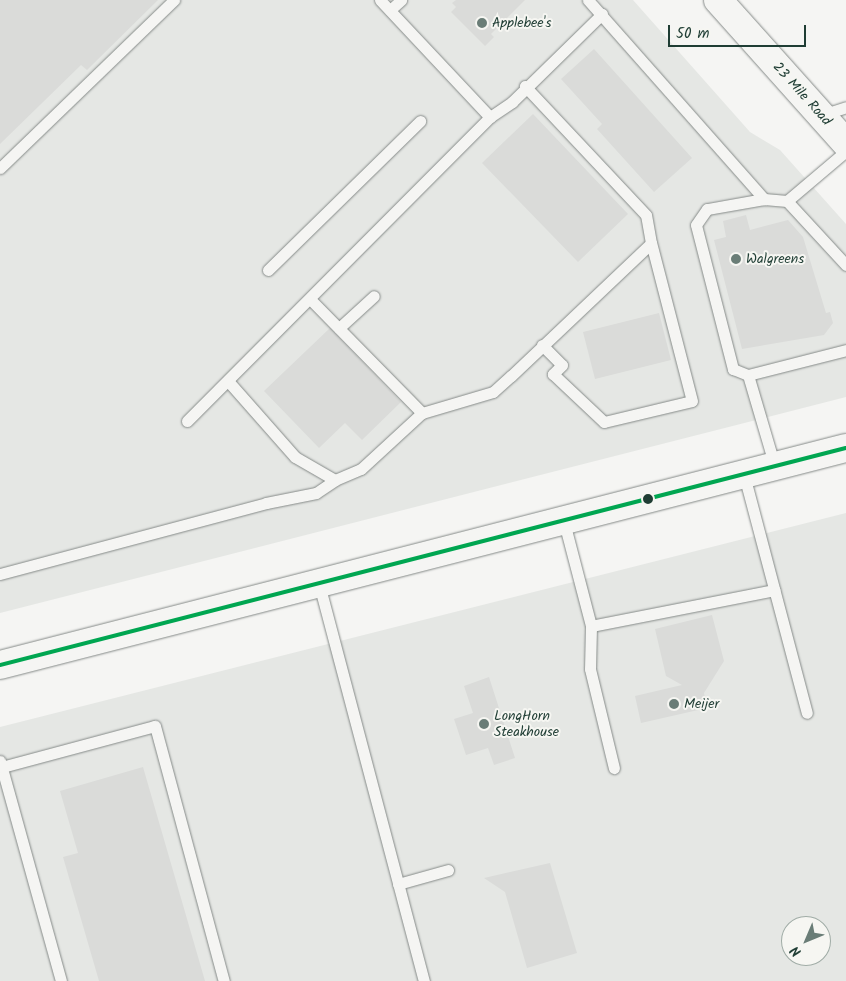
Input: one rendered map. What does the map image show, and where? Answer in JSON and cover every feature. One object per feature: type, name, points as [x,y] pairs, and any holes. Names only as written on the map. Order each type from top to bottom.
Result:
[{"type":"main road","name":"23 Mile Road","points":[[718,0],[834,111],[846,143]]},
{"type":"main road","points":[[0,665],[564,522],[846,448]]},
{"type":"lane","points":[[0,168],[174,0]]},
{"type":"lane","points":[[380,0],[490,117]]},
{"type":"lane","points":[[390,10],[401,0]]},
{"type":"lane","points":[[588,0],[764,199]]},
{"type":"lane","points":[[187,421],[490,117],[512,102],[525,86],[602,14]]},
{"type":"lane","points":[[525,86],[646,215],[651,243],[692,401],[604,422],[553,374],[562,365],[542,345]]},
{"type":"lane","points":[[268,270],[420,121]]},
{"type":"lane","points":[[787,202],[846,151]]},
{"type":"lane","points":[[846,265],[787,202],[764,199],[707,209],[696,225],[733,369],[748,375],[846,350]]},
{"type":"lane","points":[[0,574],[257,506],[316,494],[335,480],[361,469],[422,413],[493,392],[651,243]]},
{"type":"lane","points":[[338,328],[374,296]]},
{"type":"lane","points":[[310,299],[422,413]]},
{"type":"lane","points":[[748,375],[775,466]]},
{"type":"lane","points":[[228,381],[295,457],[335,480]]},
{"type":"lane","points":[[744,474],[807,713]]},
{"type":"lane","points":[[564,522],[591,626],[590,669],[614,768]]},
{"type":"lane","points":[[320,584],[424,981]]},
{"type":"lane","points":[[591,626],[774,590]]},
{"type":"lane","points":[[61,981],[1,764],[155,726],[224,981]]},
{"type":"lane","points":[[398,884],[448,870]]},
{"type":"shaded area","points":[[0,0],[633,0],[750,132],[780,150],[846,224],[846,397],[0,613]]},
{"type":"shaded area","points":[[846,513],[846,981],[0,981],[0,727]]},
{"type":"building","points":[[0,0],[158,0],[87,70],[81,65],[0,144]]},
{"type":"building","name":"Applebee's","points":[[456,0],[525,0],[491,34],[494,37],[485,46],[451,12],[456,7],[452,3]]},
{"type":"building","points":[[594,49],[692,158],[654,192],[597,129],[602,124],[561,79]]},
{"type":"building","points":[[533,114],[628,214],[578,262],[482,163]]},
{"type":"building","name":"Walgreens","points":[[746,215],[750,230],[788,220],[803,237],[826,313],[830,312],[833,323],[824,335],[742,349],[714,240],[726,237],[723,221]]},
{"type":"building","points":[[659,313],[671,360],[595,379],[583,332]]},
{"type":"building","points":[[330,328],[401,402],[362,440],[345,423],[319,448],[264,391]]},
{"type":"building","points":[[712,615],[724,661],[704,693],[707,708],[641,723],[635,696],[682,685],[666,676],[655,629]]},
{"type":"building","points":[[489,677],[515,758],[494,765],[488,748],[466,755],[454,719],[473,713],[464,686]]},
{"type":"building","points":[[143,767],[205,981],[99,981],[63,857],[78,853],[60,791]]},
{"type":"building","points":[[550,863],[577,953],[527,968],[505,892],[484,878]]},
{"type":"transit line","points":[[0,665],[846,448]]},
{"type":"place","name":"Applebee's","points":[[482,23]]},
{"type":"place","name":"Walgreens","points":[[736,259]]},
{"type":"place","name":"Meijer","points":[[674,704]]},
{"type":"place","name":"LongHorn Steakhouse","points":[[484,724]]}]
